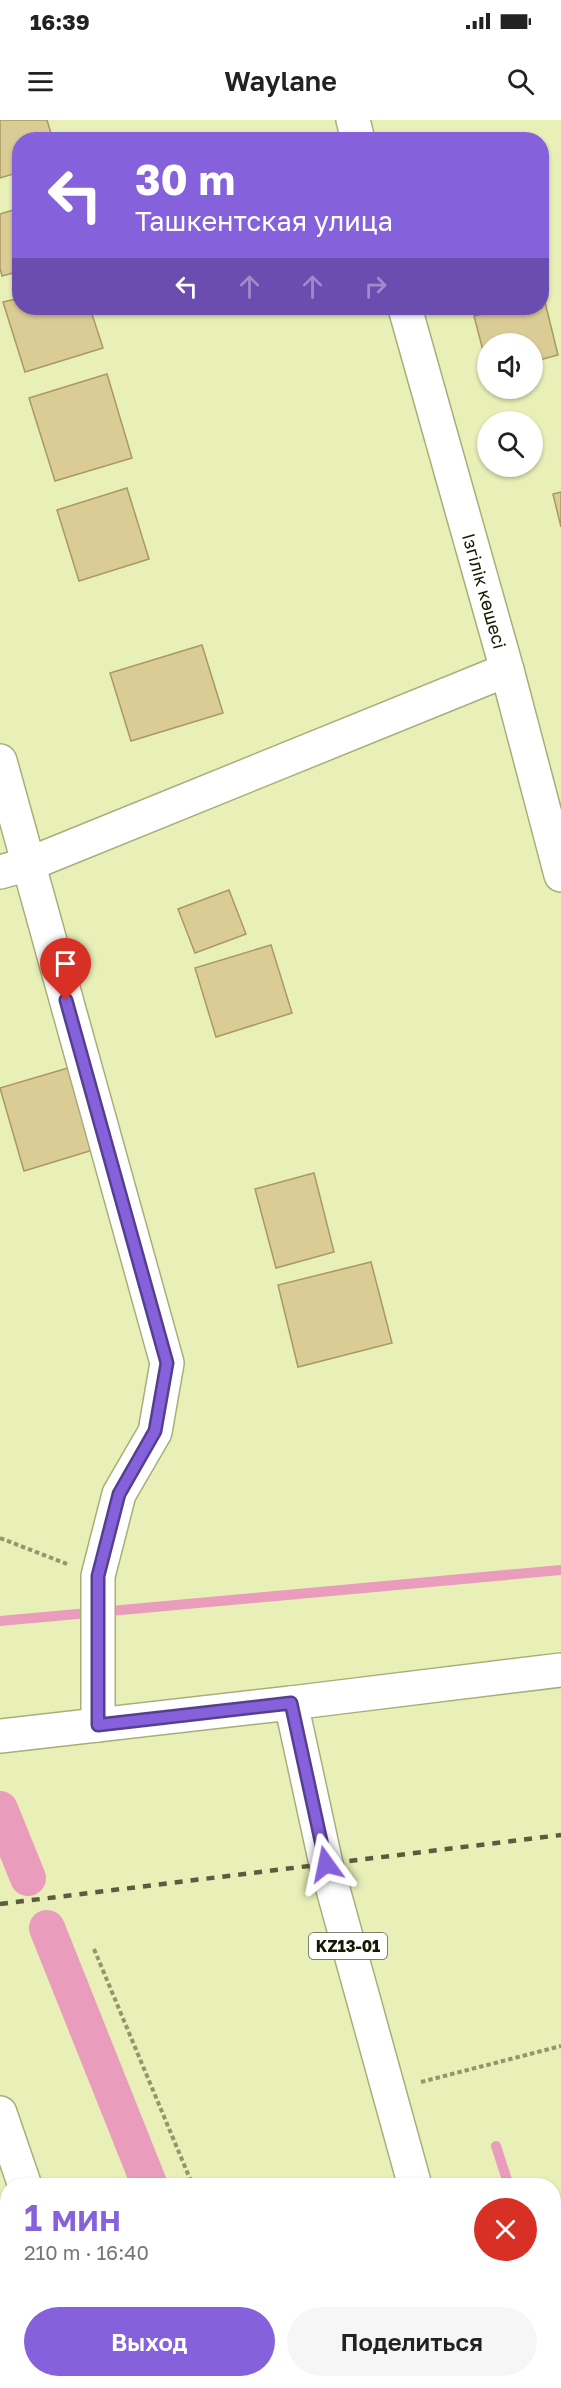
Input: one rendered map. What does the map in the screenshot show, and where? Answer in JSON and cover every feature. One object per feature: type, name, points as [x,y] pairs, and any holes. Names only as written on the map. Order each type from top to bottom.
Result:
[{"type":"street","name":"Ізгілік көшесі","points":[[407,315],[507,670],[561,875]]},
{"type":"street","points":[[14,868],[507,670]]},
{"type":"street","points":[[0,761],[14,868],[167,1363],[155,1431],[119,1494],[98,1576],[98,1725]]},
{"type":"street","points":[[0,1736],[561,1670]]},
{"type":"street","name":"KZ13-01","points":[[291,1703],[326,1864],[413,2178]]},
{"type":"street","points":[[0,2113],[22,2178]]},
{"type":"path","points":[[0,1538],[98,1576]]},
{"type":"path","points":[[94,1949],[189,2178]]},
{"type":"path","points":[[388,2091],[561,2046]]},
{"type":"building","points":[[0,120],[47,120],[51,132],[12,132],[12,174],[0,178]]},
{"type":"building","points":[[12,210],[12,273],[2,276],[0,268],[0,214]]},
{"type":"building","points":[[12,300],[12,315],[92,315],[103,348],[25,372],[3,302]]},
{"type":"building","points":[[478,315],[548,315],[558,355],[543,359],[543,333],[478,333],[474,316]]},
{"type":"building","points":[[107,374],[132,458],[55,481],[29,398]]},
{"type":"building","points":[[127,488],[149,559],[79,581],[57,510]]},
{"type":"building","points":[[561,492],[561,527],[553,494]]},
{"type":"building","points":[[202,645],[223,713],[131,741],[110,673]]},
{"type":"building","points":[[229,890],[246,934],[195,953],[178,909]]},
{"type":"building","points":[[271,945],[292,1013],[216,1037],[195,968]]},
{"type":"building","points":[[68,1068],[93,1150],[24,1171],[0,1088]]},
{"type":"building","points":[[314,1173],[334,1252],[276,1268],[255,1189]]},
{"type":"building","points":[[371,1262],[392,1343],[298,1367],[278,1285]]},
{"type":"waterway","points":[[0,1621],[561,1570]]},
{"type":"waterway","points":[[0,1809],[28,1878]]},
{"type":"waterway","points":[[47,1928],[147,2178]]},
{"type":"waterway","points":[[496,2146],[506,2178]]},
{"type":"railway","points":[[0,1904],[561,1835]]},
{"type":"route","points":[[66,1000],[167,1363],[155,1431],[119,1494],[98,1576],[98,1725],[291,1703],[326,1864]]}]
